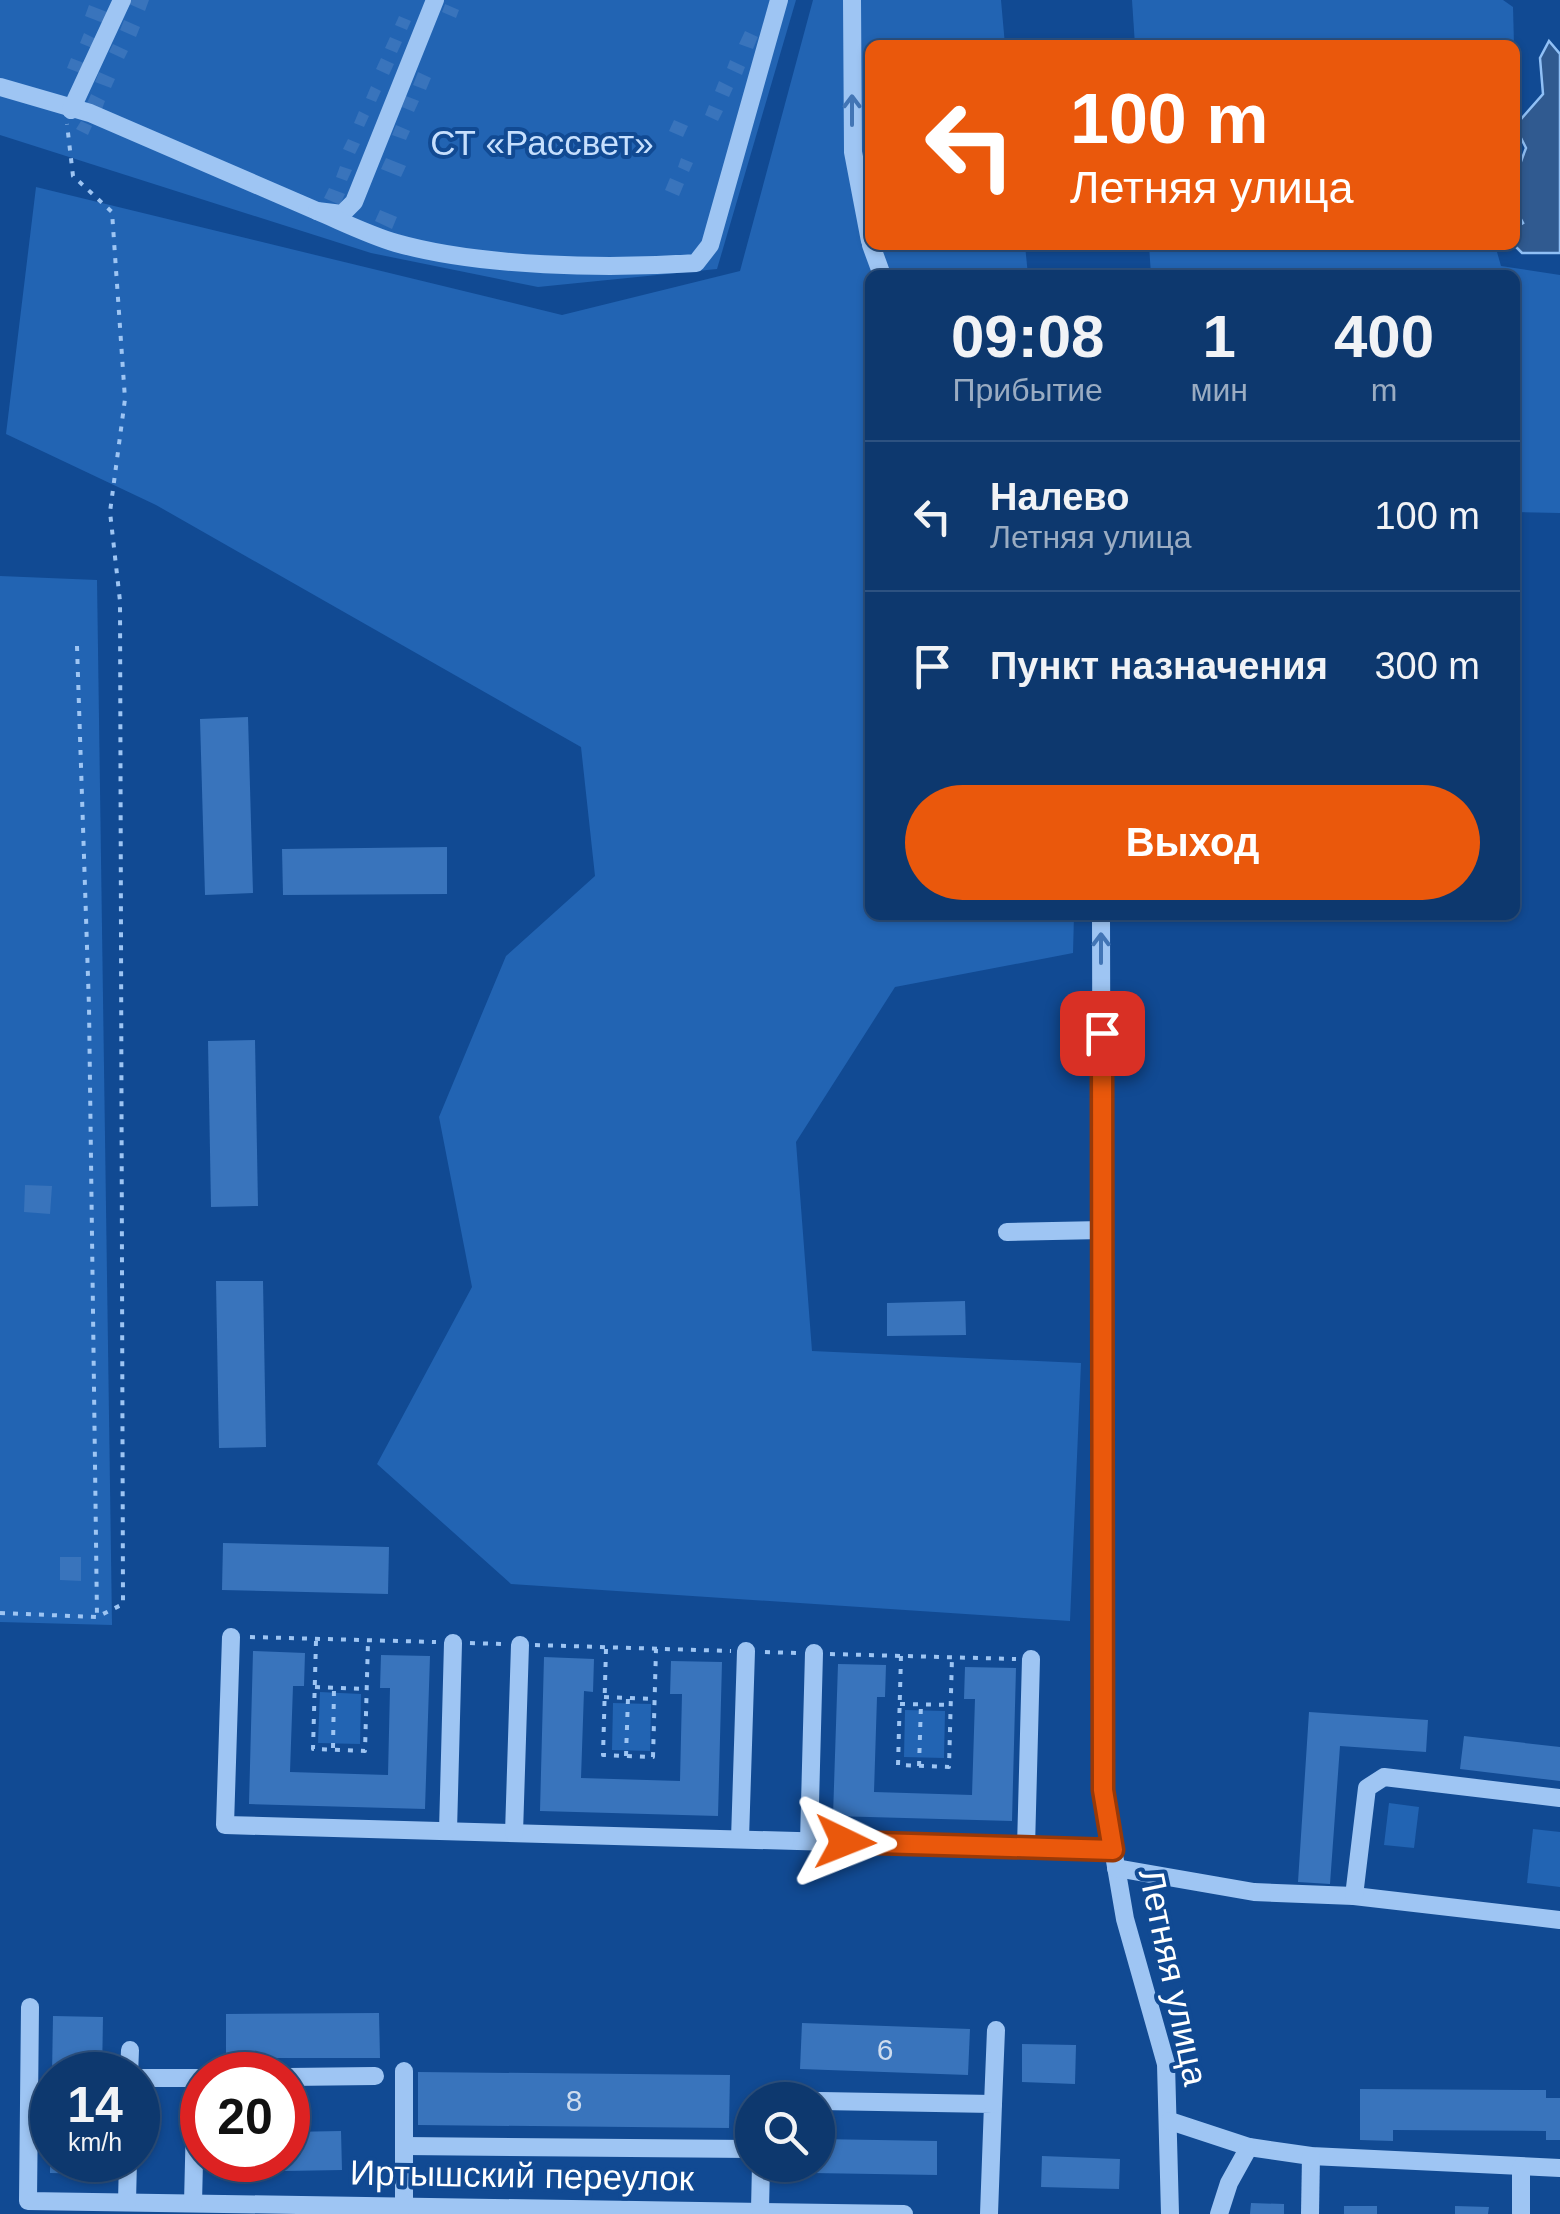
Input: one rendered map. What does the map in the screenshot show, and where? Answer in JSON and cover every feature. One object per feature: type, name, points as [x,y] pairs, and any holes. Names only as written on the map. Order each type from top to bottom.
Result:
[{"type":"street","points":[[71,110],[122,0]]},
{"type":"street","points":[[317,211],[342,214],[354,202],[434,0]]},
{"type":"street","points":[[0,87],[90,113],[396,243],[484,257],[636,267],[696,262],[710,245],[778,0]]},
{"type":"street","points":[[852,0],[852,152],[865,218]]},
{"type":"street","name":"Летняя улица","points":[[1101,920],[1103,1790],[1125,1919],[1166,2064],[1170,2214]]},
{"type":"street","points":[[1007,1232],[1102,1230]]},
{"type":"street","points":[[230,1636],[225,1824],[1026,1848],[1115,1859],[1254,1892],[1354,1896],[1560,1920]]},
{"type":"street","points":[[448,1831],[453,1643]]},
{"type":"street","points":[[514,1833],[520,1645]]},
{"type":"street","points":[[740,1839],[746,1651]]},
{"type":"street","points":[[809,1841],[814,1653]]},
{"type":"street","points":[[1026,1848],[1031,1659]]},
{"type":"street","points":[[1354,1896],[1367,1788],[1384,1777],[1560,1798]]},
{"type":"street","name":"Иртышский переулок","points":[[30,2007],[28,2201],[192,2203],[320,2210],[404,2206],[904,2214]]},
{"type":"street","points":[[989,2214],[996,2030]]},
{"type":"street","points":[[404,2071],[404,2206]]},
{"type":"street","points":[[310,2077],[375,2076]]},
{"type":"street","points":[[835,2101],[994,2104]]},
{"type":"street","points":[[1170,2121],[1249,2147],[1311,2156],[1560,2168]]},
{"type":"street","points":[[404,2146],[735,2150]]},
{"type":"street","points":[[1220,2214],[1229,2183],[1249,2147]]},
{"type":"street","points":[[1310,2214],[1311,2156]]},
{"type":"street","points":[[1521,2167],[1521,2214]]},
{"type":"street","points":[[127,2182],[127,2202]]},
{"type":"street","points":[[192,2203],[193,2182]]},
{"type":"street","points":[[760,2209],[761,2182]]},
{"type":"path","points":[[0,1613],[97,1617],[123,1604],[120,640],[110,512],[126,400],[112,212],[73,176],[64,132],[71,110]]},
{"type":"path","points":[[77,646],[89,1007],[97,1617]]},
{"type":"path","points":[[230,1636],[1031,1659]]},
{"type":"path","points":[[316,1639],[313,1749],[365,1751],[368,1640]]},
{"type":"path","points":[[606,1647],[603,1756],[653,1757],[656,1649]]},
{"type":"path","points":[[902,1656],[898,1765],[949,1767],[952,1657]]},
{"type":"path","points":[[314,1687],[366,1689]]},
{"type":"path","points":[[332,1750],[334,1688]]},
{"type":"path","points":[[604,1697],[654,1699]]},
{"type":"path","points":[[626,1756],[628,1698]]},
{"type":"path","points":[[900,1704],[951,1706]]},
{"type":"path","points":[[920,1766],[921,1704]]},
{"type":"green space","name":"СТ «Рассвет»","points":[[0,0],[796,0],[717,269],[538,287],[371,253],[0,135]]},
{"type":"green space","points":[[813,0],[1001,0],[1005,40],[865,40],[865,250],[1026,250],[1028,270],[865,270],[865,920],[1074,920],[1073,953],[895,987],[796,1142],[812,1351],[1081,1363],[1070,1621],[511,1584],[377,1464],[472,1287],[439,1117],[506,956],[595,876],[581,747],[156,505],[6,434],[36,187],[562,315],[740,271]]},
{"type":"green space","points":[[1132,0],[1503,0],[1513,7],[1514,40],[1135,40]]},
{"type":"green space","points":[[1149,250],[1496,250],[1501,266],[1560,275],[1560,513],[1520,512],[1520,270],[1151,270]]},
{"type":"green space","points":[[0,576],[97,580],[112,1625],[0,1622]]},
{"type":"green space","points":[[320,1692],[361,1694],[360,1744],[318,1743]]},
{"type":"green space","points":[[613,1703],[651,1704],[650,1751],[612,1750]]},
{"type":"green space","points":[[905,1710],[945,1711],[944,1758],[904,1757]]},
{"type":"green space","points":[[1389,1803],[1419,1807],[1414,1848],[1384,1845]]},
{"type":"green space","points":[[1533,1829],[1560,1832],[1560,1887],[1527,1883]]},
{"type":"shaded area","points":[[1549,41],[1560,54],[1560,253],[1519,250],[1523,223],[1520,167],[1526,148],[1520,136],[1520,120],[1543,94],[1540,58]]},
{"type":"building","points":[[131,0],[149,0],[145,11],[129,4]]},
{"type":"building","points":[[445,4],[459,10],[456,18],[442,12]]},
{"type":"building","points":[[89,5],[107,12],[103,23],[85,16]]},
{"type":"building","points":[[399,16],[411,21],[407,30],[395,25]]},
{"type":"building","points":[[124,20],[140,27],[136,37],[120,30]]},
{"type":"building","points":[[745,31],[758,37],[753,49],[739,44]]},
{"type":"building","points":[[84,33],[96,39],[92,48],[80,43]]},
{"type":"building","points":[[390,37],[402,42],[397,53],[385,48]]},
{"type":"building","points":[[113,44],[128,51],[124,59],[109,52]]},
{"type":"building","points":[[71,58],[84,63],[80,73],[67,68]]},
{"type":"building","points":[[381,58],[394,64],[389,75],[376,69]]},
{"type":"building","points":[[730,60],[745,67],[742,75],[727,68]]},
{"type":"building","points":[[99,72],[115,79],[111,88],[95,82]]},
{"type":"building","points":[[418,72],[431,78],[426,90],[413,85]]},
{"type":"building","points":[[719,81],[733,88],[729,97],[715,91]]},
{"type":"building","points":[[371,86],[381,91],[376,102],[366,98]]},
{"type":"building","points":[[91,94],[105,101],[102,109],[87,103]]},
{"type":"building","points":[[406,96],[419,101],[414,112],[402,107]]},
{"type":"building","points":[[709,105],[723,111],[718,121],[705,115]]},
{"type":"building","points":[[359,111],[369,116],[364,127],[354,123]]},
{"type":"building","points":[[674,120],[688,126],[683,137],[669,131]]},
{"type":"building","points":[[81,121],[92,126],[88,135],[76,129]]},
{"type":"building","points":[[396,125],[410,131],[406,140],[392,135]]},
{"type":"building","points":[[348,139],[360,144],[355,154],[343,149]]},
{"type":"building","points":[[386,158],[406,166],[401,177],[381,169]]},
{"type":"building","points":[[681,158],[693,163],[689,172],[678,167]]},
{"type":"building","points":[[340,166],[352,170],[347,181],[336,177]]},
{"type":"building","points":[[670,178],[684,184],[679,196],[665,190]]},
{"type":"building","points":[[329,188],[345,194],[340,205],[324,198]]},
{"type":"building","points":[[380,210],[397,217],[392,229],[375,221]]},
{"type":"building","points":[[248,717],[253,893],[205,895],[200,719]]},
{"type":"building","points":[[447,847],[447,894],[283,895],[282,849]]},
{"type":"building","points":[[255,1040],[258,1206],[211,1207],[208,1041]]},
{"type":"building","points":[[25,1185],[52,1186],[50,1214],[24,1212]]},
{"type":"building","points":[[216,1281],[263,1281],[266,1447],[219,1448]]},
{"type":"building","points":[[965,1301],[966,1335],[887,1336],[887,1303]]},
{"type":"building","points":[[223,1543],[389,1547],[388,1594],[222,1590]]},
{"type":"building","points":[[60,1557],[81,1557],[81,1581],[60,1580]]},
{"type":"building","points":[[253,1651],[305,1653],[304,1686],[293,1686],[290,1772],[388,1775],[390,1688],[380,1688],[381,1655],[430,1656],[425,1809],[249,1804]]},
{"type":"building","points":[[544,1657],[594,1659],[593,1692],[584,1691],[581,1778],[680,1781],[682,1694],[670,1694],[671,1661],[722,1662],[718,1816],[540,1811]]},
{"type":"building","points":[[838,1664],[886,1665],[885,1697],[877,1697],[874,1792],[972,1795],[975,1699],[964,1699],[965,1667],[1016,1668],[1012,1821],[833,1816]]},
{"type":"building","points":[[1309,1712],[1428,1720],[1426,1752],[1340,1746],[1330,1884],[1298,1882]]},
{"type":"building","points":[[1464,1736],[1560,1747],[1560,1781],[1460,1769]]},
{"type":"building","points":[[379,2013],[380,2058],[310,2058],[310,2052],[226,2052],[226,2014]]},
{"type":"building","points":[[53,2016],[103,2017],[102,2052],[52,2052]]},
{"type":"building","points":[[802,2023],[970,2029],[968,2075],[800,2069]]},
{"type":"building","points":[[1022,2044],[1076,2045],[1075,2084],[1022,2082]]},
{"type":"building","points":[[418,2072],[730,2075],[729,2128],[418,2125]]},
{"type":"building","points":[[1360,2089],[1546,2090],[1546,2098],[1560,2098],[1560,2140],[1546,2140],[1546,2131],[1393,2130],[1393,2141],[1360,2140]]},
{"type":"building","points":[[341,2131],[342,2170],[310,2171],[310,2132]]},
{"type":"building","points":[[835,2139],[937,2141],[937,2175],[835,2173]]},
{"type":"building","points":[[1042,2156],[1120,2159],[1119,2189],[1041,2187]]},
{"type":"building","points":[[1251,2203],[1284,2204],[1284,2214],[1250,2214]]},
{"type":"building","points":[[1344,2206],[1377,2206],[1377,2214],[1344,2214]]},
{"type":"building","points":[[1455,2206],[1489,2207],[1488,2214],[1455,2214]]},
{"type":"route","points":[[845,1842],[1113,1850],[1103,1790],[1102,1033]]}]
